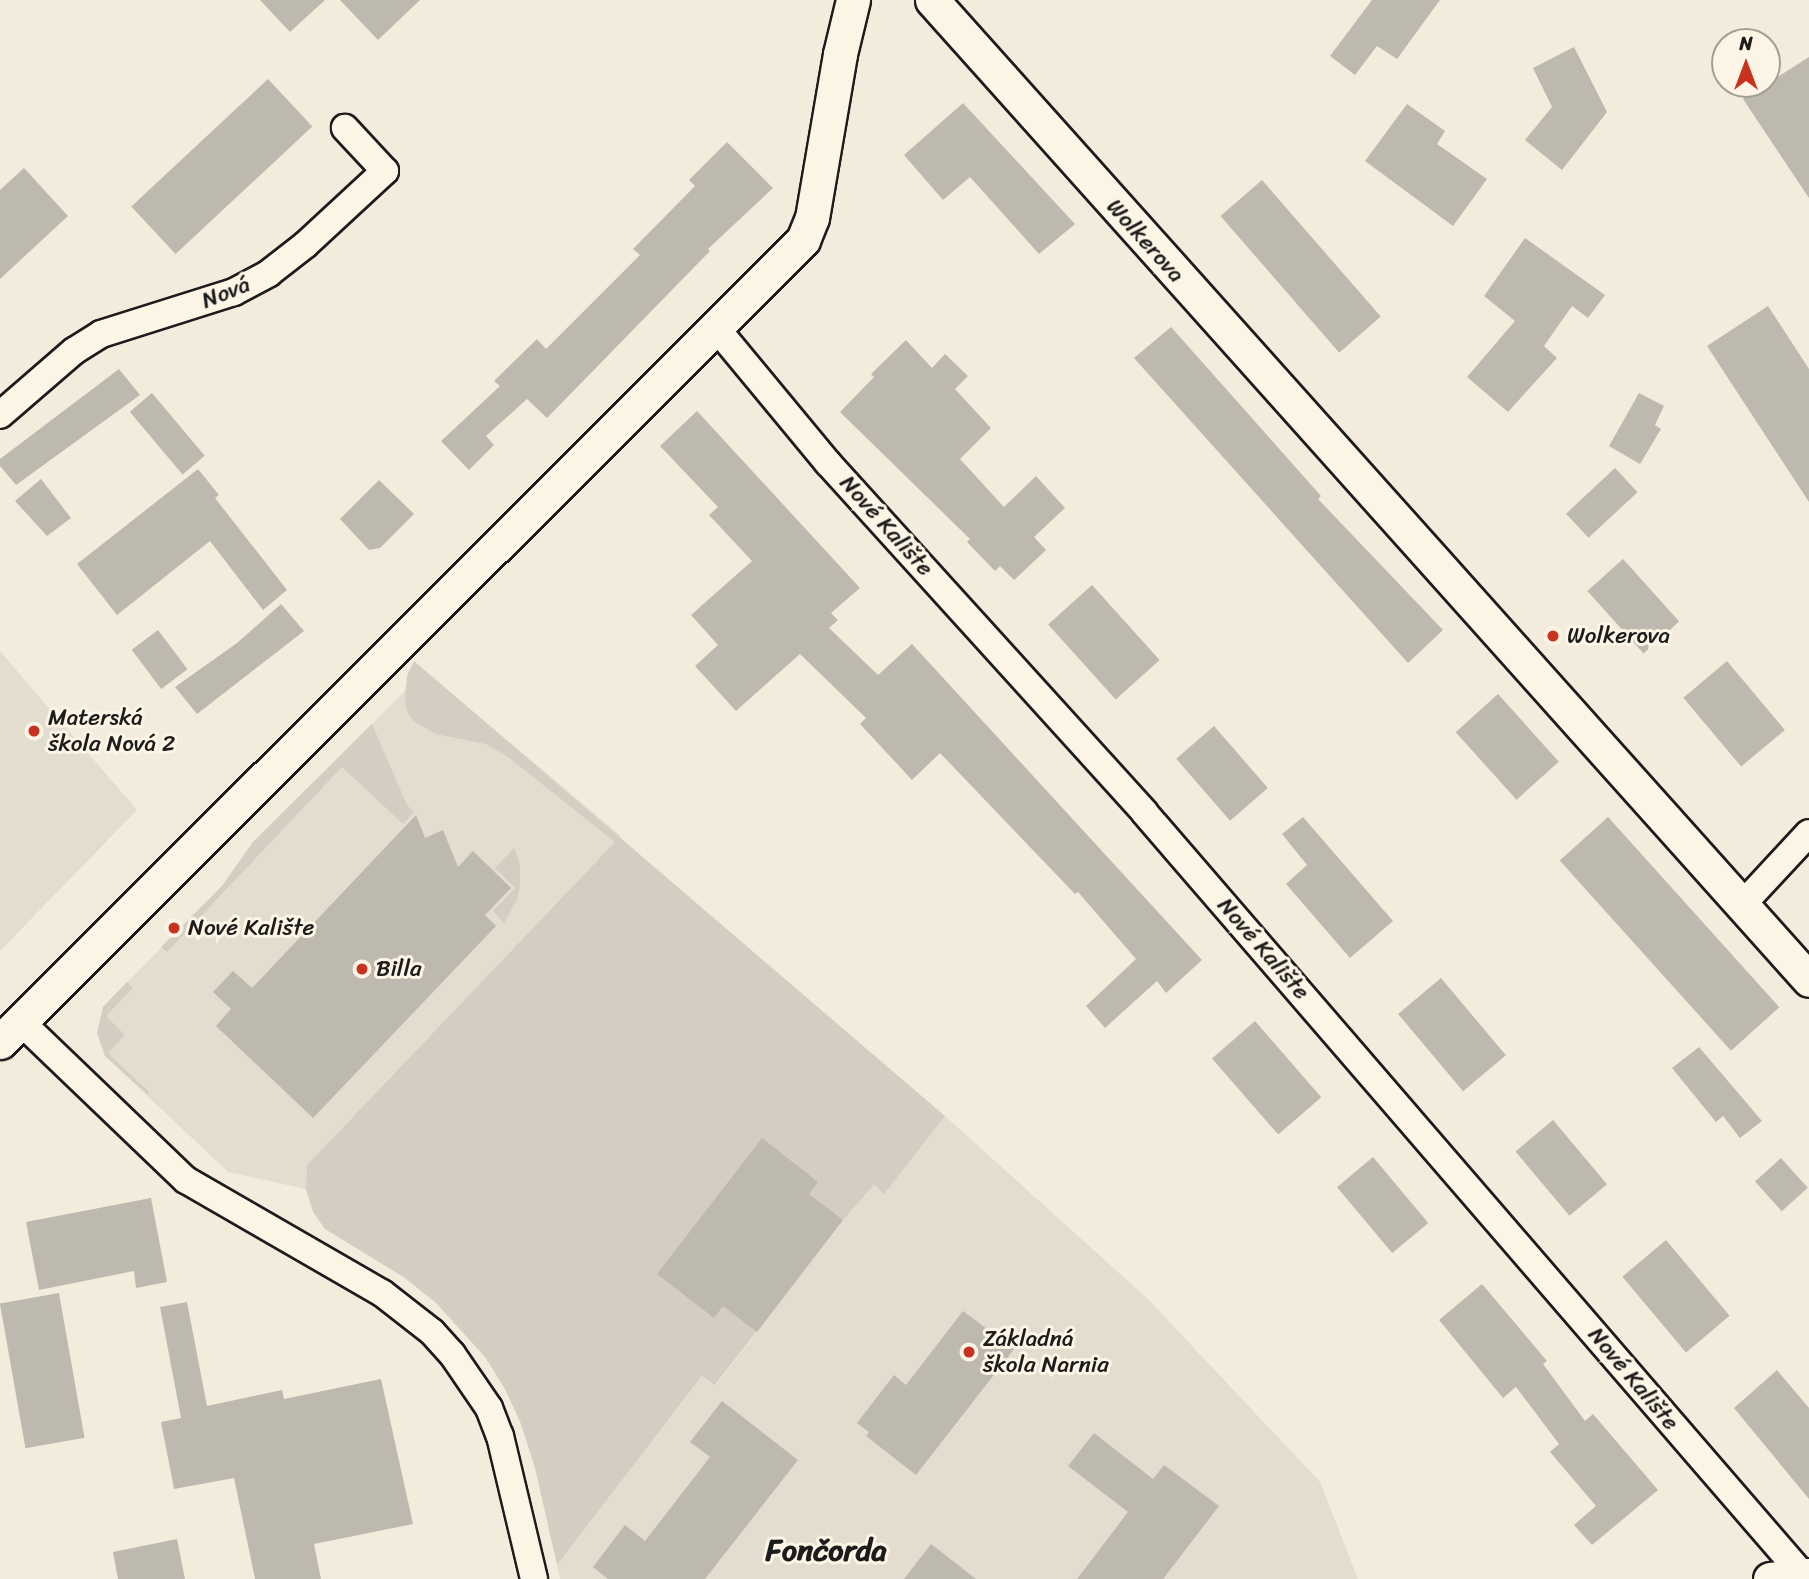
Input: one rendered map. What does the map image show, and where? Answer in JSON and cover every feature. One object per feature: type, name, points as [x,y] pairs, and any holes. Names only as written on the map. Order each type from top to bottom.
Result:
[{"type":"street","points":[[534,1579],[500,1436],[483,1398],[452,1354],[411,1314],[382,1293],[186,1180],[10,1032],[286,753],[717,329],[803,240],[812,218],[840,54],[853,0]]},
{"type":"street","name":"Wolkerova","points":[[932,0],[1809,980]]},
{"type":"street","name":"Nová","points":[[0,415],[74,351],[101,334],[234,292],[269,273],[305,245],[385,171],[345,128]]},
{"type":"street","name":"Nové Kalište","points":[[717,329],[828,463],[1180,853],[1806,1577]]},
{"type":"street","points":[[1742,905],[1809,833]]},
{"type":"street","points":[[1770,1579],[1806,1577]]},
{"type":"shaded area","name":"Materská škola Nová 2","points":[[0,651],[137,810],[0,951]]},
{"type":"shaded area","points":[[414,661],[945,1116],[884,1194],[874,1185],[843,1220],[715,1385],[702,1376],[557,1565],[535,1468],[521,1424],[505,1389],[485,1357],[436,1303],[405,1278],[325,1229],[313,1212],[306,1189],[307,1165],[615,842],[508,757],[486,744],[436,734],[413,721],[407,711],[405,697],[407,676]]},
{"type":"shaded area","points":[[425,671],[621,836],[307,1165],[306,1189],[228,1172],[105,1056],[97,1033],[103,1007],[222,886],[253,842]]},
{"type":"shaded area","points":[[372,724],[407,805],[414,812],[403,824],[342,767],[167,952],[161,947],[222,886],[253,842]]},
{"type":"shaded area","points":[[514,848],[520,864],[520,886],[517,900],[504,923],[493,911],[515,888],[495,868]]},
{"type":"shaded area","points":[[127,982],[133,988],[106,1016],[125,1035],[108,1053],[149,1092],[148,1095],[105,1056],[97,1033],[103,1007]]},
{"type":"shaded area","name":"Základná škola Narnia","points":[[945,1116],[1148,1299],[1320,1482],[1358,1579],[560,1579],[557,1565],[703,1375],[716,1385],[843,1220],[874,1185],[884,1193]]},
{"type":"building","points":[[260,0],[325,0],[290,32]]},
{"type":"building","points":[[340,0],[420,0],[378,40]]},
{"type":"building","points":[[1372,0],[1440,0],[1397,59],[1377,46],[1355,75],[1330,56]]},
{"type":"building","points":[[1574,47],[1607,112],[1562,170],[1525,140],[1552,107],[1533,68]]},
{"type":"building","points":[[1809,57],[1809,198],[1743,99],[1781,98],[1781,75]]},
{"type":"building","points":[[268,79],[312,127],[176,254],[131,207]]},
{"type":"building","points":[[963,103],[1075,224],[1039,254],[970,177],[943,200],[904,155]]},
{"type":"building","points":[[1407,104],[1445,131],[1437,144],[1487,179],[1453,226],[1365,161]]},
{"type":"building","points":[[727,142],[773,188],[708,249],[710,251],[547,418],[527,399],[486,436],[494,445],[469,470],[441,441],[500,386],[494,381],[537,339],[546,349],[640,255],[633,249],[695,186],[689,180]]},
{"type":"building","points":[[24,168],[68,216],[0,279],[0,190]]},
{"type":"building","points":[[1262,180],[1381,317],[1339,353],[1220,216]]},
{"type":"building","points":[[1525,238],[1605,295],[1588,318],[1572,306],[1544,346],[1557,358],[1508,412],[1467,377],[1515,321],[1484,296]]},
{"type":"building","points":[[1768,306],[1809,369],[1809,502],[1707,346]]},
{"type":"building","points":[[1171,327],[1321,496],[1318,499],[1443,630],[1408,663],[1134,358]]},
{"type":"building","points":[[906,340],[932,368],[945,354],[968,376],[955,389],[991,428],[960,459],[1004,507],[1036,476],[1065,508],[1034,537],[1046,550],[1014,580],[1000,566],[995,571],[967,542],[970,539],[840,412],[874,377],[871,374]]},
{"type":"building","points":[[119,369],[140,395],[16,485],[0,466],[0,459]]},
{"type":"building","points":[[152,393],[205,456],[182,474],[130,412]]},
{"type":"building","points":[[1639,393],[1664,406],[1655,425],[1661,429],[1640,464],[1609,446]]},
{"type":"building","points":[[697,411],[860,588],[831,613],[838,620],[829,628],[878,675],[912,644],[1202,960],[1166,993],[1157,981],[1105,1028],[1086,1006],[1136,959],[1078,892],[1075,894],[940,753],[912,780],[860,724],[866,718],[800,654],[736,711],[695,666],[718,645],[691,615],[752,561],[709,515],[718,507],[660,446]]},
{"type":"building","points":[[1615,468],[1638,492],[1589,538],[1566,514]]},
{"type":"building","points":[[198,469],[219,495],[215,498],[287,590],[263,610],[210,541],[117,615],[77,564]]},
{"type":"building","points":[[41,479],[71,518],[47,536],[15,501]]},
{"type":"building","points":[[379,480],[414,514],[380,548],[369,550],[340,519]]},
{"type":"building","points":[[1623,559],[1679,621],[1644,654],[1587,591]]},
{"type":"building","points":[[1092,585],[1160,660],[1116,700],[1048,624]]},
{"type":"building","points":[[281,604],[304,631],[197,714],[175,687],[237,643]]},
{"type":"building","points":[[158,630],[187,669],[161,689],[132,650]]},
{"type":"building","points":[[1727,661],[1785,730],[1741,767],[1683,698]]},
{"type":"building","points":[[1498,694],[1559,762],[1517,800],[1456,732]]},
{"type":"building","points":[[1214,726],[1268,788],[1230,821],[1176,759]]},
{"type":"building","name":"Billa","points":[[416,815],[425,838],[443,830],[458,867],[473,851],[511,888],[485,915],[496,926],[313,1118],[216,1026],[231,1009],[213,992],[233,971],[252,988]]},
{"type":"building","points":[[1303,817],[1393,921],[1350,958],[1286,884],[1307,865],[1282,834]]},
{"type":"building","points":[[1608,817],[1779,1007],[1731,1051],[1560,860]]},
{"type":"building","points":[[1441,978],[1506,1055],[1463,1091],[1398,1014]]},
{"type":"building","points":[[1255,1021],[1321,1097],[1278,1135],[1212,1058]]},
{"type":"building","points":[[1699,1047],[1762,1121],[1740,1138],[1723,1116],[1716,1122],[1672,1068]]},
{"type":"building","points":[[1553,1120],[1607,1184],[1569,1216],[1515,1151]]},
{"type":"building","points":[[762,1138],[818,1182],[809,1194],[843,1220],[757,1332],[723,1306],[714,1318],[657,1274]]},
{"type":"building","points":[[1373,1157],[1428,1223],[1392,1253],[1337,1187]]},
{"type":"building","points":[[1781,1158],[1808,1188],[1782,1211],[1755,1181]]},
{"type":"building","points":[[151,1198],[167,1282],[136,1288],[134,1271],[39,1290],[26,1222]]},
{"type":"building","points":[[1666,1240],[1730,1316],[1686,1352],[1622,1277]]},
{"type":"building","points":[[1482,1284],[1547,1361],[1543,1364],[1585,1421],[1593,1414],[1658,1490],[1592,1545],[1574,1525],[1596,1506],[1550,1452],[1559,1444],[1516,1387],[1503,1398],[1439,1320]]},
{"type":"building","points":[[59,1293],[85,1438],[25,1448],[0,1303]]},
{"type":"building","points":[[187,1302],[207,1406],[282,1390],[284,1399],[381,1379],[413,1524],[314,1544],[321,1579],[255,1579],[234,1478],[174,1489],[161,1422],[181,1418],[160,1307]]},
{"type":"building","points":[[963,1311],[1014,1349],[916,1475],[866,1436],[869,1432],[857,1423],[894,1375],[906,1385]]},
{"type":"building","points":[[1777,1370],[1809,1408],[1809,1499],[1734,1408]]},
{"type":"building","points":[[722,1401],[798,1460],[705,1579],[608,1579],[593,1567],[625,1525],[645,1541],[710,1457],[690,1442]]},
{"type":"building","points":[[1094,1433],[1153,1479],[1164,1465],[1219,1506],[1163,1579],[1077,1579],[1128,1512],[1068,1466]]},
{"type":"building","points":[[177,1539],[185,1579],[118,1579],[113,1552]]},
{"type":"building","points":[[931,1544],[976,1579],[904,1579]]},
{"type":"place","name":"Wolkerova","points":[[1553,636]]},
{"type":"place","name":"Materská škola Nová 2","points":[[34,731]]},
{"type":"place","name":"Nové Kalište","points":[[174,928]]},
{"type":"place","name":"Billa","points":[[362,969]]},
{"type":"place","name":"Základná škola Narnia","points":[[969,1352]]},
{"type":"district","name":"Fončorda","points":[[826,1550]]}]
